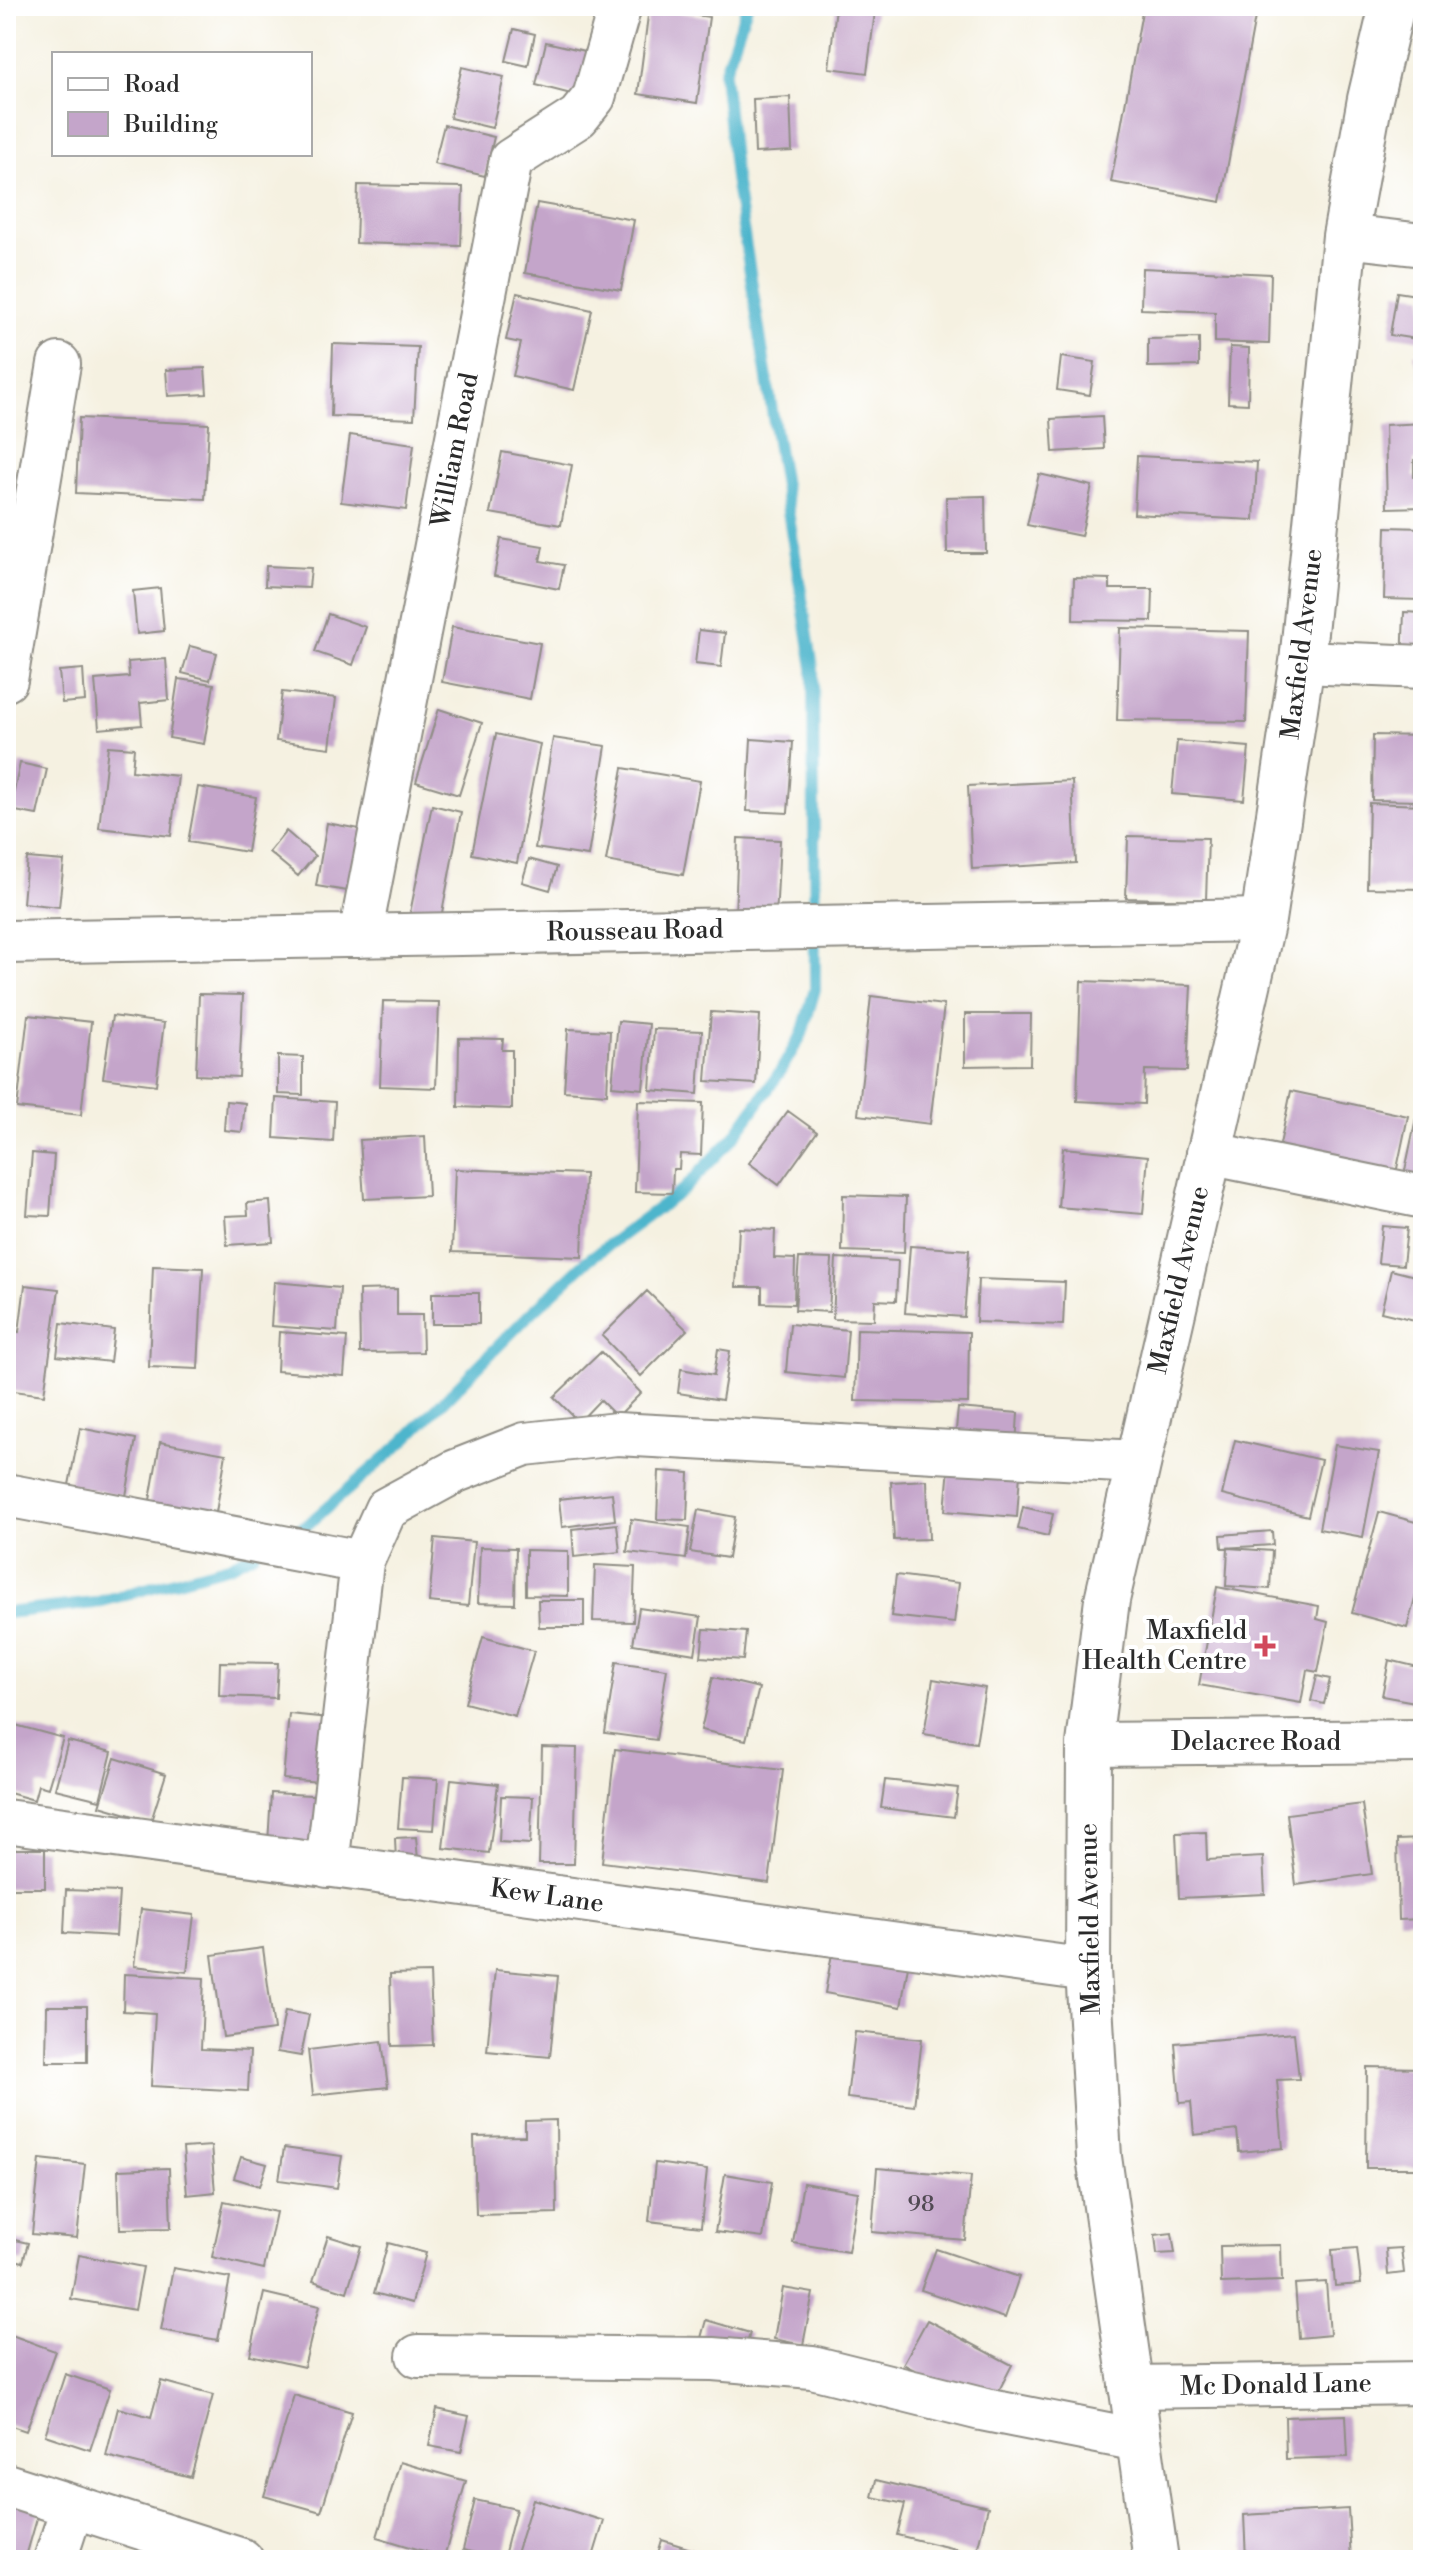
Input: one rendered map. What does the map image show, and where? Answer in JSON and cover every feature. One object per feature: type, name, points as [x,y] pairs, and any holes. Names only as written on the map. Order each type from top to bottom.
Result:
[{"type":"main road","name":"Maxfield Avenue","points":[[1156,2560],[1099,2157],[1088,1970],[1089,1744],[1107,1600],[1263,920],[1302,662],[1345,236],[1370,99],[1392,6]]},
{"type":"street","name":"William Road","points":[[360,936],[511,160],[578,117],[594,97],[620,6]]},
{"type":"street","points":[[1345,236],[1423,245]]},
{"type":"street","points":[[6,680],[59,364]]},
{"type":"street","points":[[1302,662],[1423,667]]},
{"type":"street","name":"Rousseau Road","points":[[6,942],[1263,920]]},
{"type":"street","points":[[1208,1153],[1423,1197]]},
{"type":"street","points":[[327,1866],[362,1562],[386,1509],[456,1471],[525,1444],[617,1434],[1138,1462]]},
{"type":"street","points":[[6,1495],[362,1562]]},
{"type":"street","name":"Delacree Road","points":[[1089,1744],[1423,1741]]},
{"type":"street","name":"Kew Lane","points":[[6,1821],[1088,1970]]},
{"type":"street","points":[[418,2356],[713,2359],[812,2367],[981,2409],[1138,2440]]},
{"type":"street","name":"Mc Donald Lane","points":[[1130,2387],[1423,2383]]},
{"type":"street","points":[[6,2485],[242,2560]]},
{"type":"street","points":[[55,2560],[72,2508]]},
{"type":"building","points":[[1143,6],[1257,6],[1221,202],[1111,182]]},
{"type":"building","points":[[836,7],[875,12],[867,73],[829,68]]},
{"type":"building","points":[[649,8],[709,17],[697,103],[638,94]]},
{"type":"building","points":[[514,29],[535,34],[528,66],[506,61]]},
{"type":"building","points":[[546,42],[589,52],[579,96],[536,85]]},
{"type":"building","points":[[462,67],[504,77],[492,128],[450,118]]},
{"type":"building","points":[[790,97],[792,151],[755,153],[753,99]]},
{"type":"building","points":[[444,125],[494,137],[485,176],[434,164]]},
{"type":"building","points":[[358,185],[463,187],[461,246],[356,243]]},
{"type":"building","points":[[537,203],[634,220],[621,290],[525,273]]},
{"type":"building","points":[[1142,268],[1271,274],[1269,344],[1215,342],[1215,312],[1141,309]]},
{"type":"building","points":[[6,276],[9,276],[10,339],[6,339]]},
{"type":"building","points":[[1397,292],[1423,296],[1423,340],[1390,335]]},
{"type":"building","points":[[517,293],[592,310],[574,390],[513,376],[521,343],[506,340]]},
{"type":"building","points":[[1199,338],[1199,366],[1148,367],[1148,339]]},
{"type":"building","points":[[333,344],[418,347],[414,419],[331,416]]},
{"type":"building","points":[[1230,347],[1249,348],[1248,404],[1228,403]]},
{"type":"building","points":[[1414,354],[1423,354],[1423,383],[1422,383]]},
{"type":"building","points":[[1061,357],[1095,362],[1090,395],[1057,390]]},
{"type":"building","points":[[205,368],[207,394],[168,396],[166,370]]},
{"type":"building","points":[[1102,416],[1104,449],[1053,452],[1051,419]]},
{"type":"building","points":[[79,418],[209,424],[205,499],[76,493]]},
{"type":"building","points":[[1423,423],[1423,460],[1414,460],[1414,477],[1423,477],[1423,507],[1387,508],[1385,425]]},
{"type":"building","points":[[350,435],[414,444],[406,510],[341,502]]},
{"type":"building","points":[[502,452],[572,465],[561,525],[490,513]]},
{"type":"building","points":[[1137,456],[1257,462],[1254,520],[1134,514]]},
{"type":"building","points":[[1039,474],[1092,486],[1081,536],[1027,525]]},
{"type":"building","points":[[985,496],[986,553],[947,553],[946,497]]},
{"type":"building","points":[[1386,527],[1423,528],[1423,600],[1384,599]]},
{"type":"building","points":[[501,539],[543,546],[540,561],[564,565],[559,589],[494,576]]},
{"type":"building","points":[[266,566],[311,568],[309,588],[265,586]]},
{"type":"building","points":[[1074,578],[1110,579],[1110,589],[1153,589],[1152,621],[1073,620]]},
{"type":"building","points":[[160,588],[164,631],[137,634],[133,591]]},
{"type":"building","points":[[1404,612],[1423,613],[1423,665],[1402,665]]},
{"type":"building","points":[[328,614],[366,627],[353,665],[315,652]]},
{"type":"building","points":[[452,627],[540,643],[530,699],[442,682]]},
{"type":"building","points":[[1120,628],[1249,631],[1246,722],[1117,720]]},
{"type":"building","points":[[699,630],[725,633],[721,667],[695,664]]},
{"type":"building","points":[[190,646],[217,653],[210,680],[182,673]]},
{"type":"building","points":[[166,659],[169,700],[140,703],[142,725],[99,729],[95,680],[129,677],[128,662]]},
{"type":"building","points":[[83,669],[85,701],[62,703],[59,671]]},
{"type":"building","points":[[178,679],[214,684],[204,744],[169,738]]},
{"type":"building","points":[[282,692],[336,698],[330,748],[276,741]]},
{"type":"building","points":[[439,709],[482,723],[459,795],[416,782]]},
{"type":"building","points":[[496,734],[540,744],[517,863],[472,854]]},
{"type":"building","points":[[1373,735],[1423,736],[1423,801],[1372,800]]},
{"type":"building","points":[[553,738],[606,746],[588,856],[535,848]]},
{"type":"building","points":[[751,739],[793,742],[788,813],[747,811]]},
{"type":"building","points":[[1177,741],[1249,747],[1244,800],[1172,794]]},
{"type":"building","points":[[108,746],[134,748],[132,771],[178,776],[171,836],[99,828]]},
{"type":"building","points":[[20,763],[47,769],[37,815],[10,810]]},
{"type":"building","points":[[623,768],[700,781],[683,875],[606,861]]},
{"type":"building","points":[[1072,781],[1076,863],[972,869],[968,786]]},
{"type":"building","points":[[198,787],[256,797],[247,852],[188,842]]},
{"type":"building","points":[[1369,803],[1423,805],[1423,889],[1367,888]]},
{"type":"building","points":[[432,805],[461,812],[441,918],[410,913]]},
{"type":"building","points":[[327,823],[365,830],[354,892],[316,886]]},
{"type":"building","points":[[286,831],[315,856],[298,876],[269,852]]},
{"type":"building","points":[[1128,836],[1208,838],[1206,900],[1126,898]]},
{"type":"building","points":[[738,838],[780,840],[776,919],[735,917]]},
{"type":"building","points":[[27,858],[64,861],[59,907],[23,903]]},
{"type":"building","points":[[529,859],[557,867],[550,890],[522,882]]},
{"type":"building","points":[[1081,981],[1191,985],[1187,1071],[1145,1070],[1144,1104],[1077,1101]]},
{"type":"building","points":[[199,994],[243,995],[239,1077],[196,1075]]},
{"type":"building","points":[[871,996],[944,1005],[930,1124],[858,1115]]},
{"type":"building","points":[[383,1001],[439,1002],[436,1088],[380,1086]]},
{"type":"building","points":[[711,1012],[760,1015],[756,1084],[706,1081]]},
{"type":"building","points":[[965,1014],[1031,1014],[1030,1065],[965,1066]]},
{"type":"building","points":[[28,1015],[91,1022],[81,1115],[17,1108]]},
{"type":"building","points":[[112,1016],[164,1023],[156,1085],[103,1078]]},
{"type":"building","points":[[618,1021],[649,1024],[643,1089],[612,1086]]},
{"type":"building","points":[[568,1029],[610,1031],[607,1094],[564,1091]]},
{"type":"building","points":[[654,1029],[702,1031],[698,1094],[650,1090]]},
{"type":"building","points":[[459,1038],[503,1039],[502,1050],[512,1050],[512,1109],[458,1107]]},
{"type":"building","points":[[278,1056],[303,1057],[303,1095],[278,1094]]},
{"type":"building","points":[[1291,1091],[1408,1116],[1394,1183],[1277,1159]]},
{"type":"building","points":[[276,1098],[335,1102],[333,1142],[274,1138]]},
{"type":"building","points":[[226,1101],[245,1103],[242,1132],[224,1130]]},
{"type":"building","points":[[638,1101],[703,1103],[701,1155],[680,1154],[679,1169],[673,1169],[672,1193],[635,1192]]},
{"type":"building","points":[[788,1111],[817,1132],[779,1185],[749,1163]]},
{"type":"building","points":[[1416,1118],[1423,1119],[1423,1189],[1402,1185]]},
{"type":"building","points":[[425,1136],[428,1196],[364,1199],[360,1140]]},
{"type":"building","points":[[1063,1148],[1148,1156],[1143,1214],[1058,1207]]},
{"type":"building","points":[[32,1153],[54,1155],[50,1216],[27,1215]]},
{"type":"building","points":[[455,1169],[585,1174],[582,1257],[452,1252]]},
{"type":"building","points":[[843,1195],[906,1197],[904,1253],[842,1251]]},
{"type":"building","points":[[270,1201],[273,1242],[227,1245],[225,1216],[248,1215],[247,1203]]},
{"type":"building","points":[[1382,1226],[1407,1228],[1403,1265],[1378,1263]]},
{"type":"building","points":[[739,1228],[775,1230],[774,1258],[795,1259],[794,1304],[762,1303],[762,1287],[736,1287]]},
{"type":"building","points":[[910,1246],[969,1250],[964,1317],[905,1313]]},
{"type":"building","points":[[799,1258],[832,1259],[829,1312],[795,1310]]},
{"type":"building","points":[[836,1258],[898,1261],[896,1301],[875,1300],[874,1320],[833,1319]]},
{"type":"building","points":[[153,1266],[203,1268],[198,1369],[149,1367]]},
{"type":"building","points":[[1391,1270],[1423,1278],[1423,1322],[1381,1312]]},
{"type":"building","points":[[978,1279],[1065,1282],[1063,1325],[976,1322]]},
{"type":"building","points":[[274,1282],[340,1288],[337,1331],[271,1326]]},
{"type":"building","points":[[25,1285],[59,1289],[44,1395],[6,1390],[6,1330],[19,1332]]},
{"type":"building","points":[[397,1289],[397,1315],[422,1315],[423,1352],[360,1353],[359,1290]]},
{"type":"building","points":[[647,1291],[687,1330],[641,1376],[602,1336]]},
{"type":"building","points":[[432,1293],[479,1293],[479,1324],[432,1324]]},
{"type":"building","points":[[61,1323],[114,1330],[110,1362],[57,1356]]},
{"type":"building","points":[[790,1324],[848,1330],[844,1378],[786,1372]]},
{"type":"building","points":[[857,1329],[969,1332],[968,1403],[855,1401]]},
{"type":"building","points":[[279,1332],[347,1337],[344,1376],[277,1371]]},
{"type":"building","points":[[718,1349],[730,1351],[722,1400],[678,1393],[681,1369],[714,1375]]},
{"type":"building","points":[[601,1352],[641,1393],[617,1417],[600,1400],[579,1422],[554,1397]]},
{"type":"building","points":[[958,1408],[1018,1413],[1016,1446],[955,1441]]},
{"type":"building","points":[[80,1428],[136,1439],[126,1496],[69,1485]]},
{"type":"building","points":[[1235,1440],[1321,1460],[1308,1516],[1222,1495]]},
{"type":"building","points":[[160,1442],[226,1454],[215,1518],[149,1506]]},
{"type":"building","points":[[1335,1445],[1379,1452],[1363,1537],[1319,1529]]},
{"type":"building","points":[[949,1467],[1020,1473],[1017,1517],[945,1511]]},
{"type":"building","points":[[659,1471],[689,1473],[687,1520],[657,1519]]},
{"type":"building","points":[[927,1480],[929,1539],[894,1540],[891,1482]]},
{"type":"building","points":[[612,1493],[615,1520],[562,1527],[559,1499]]},
{"type":"building","points":[[1023,1507],[1053,1514],[1048,1536],[1018,1529]]},
{"type":"building","points":[[698,1510],[735,1517],[728,1558],[690,1552]]},
{"type":"building","points":[[1379,1512],[1423,1524],[1423,1568],[1407,1628],[1352,1613]]},
{"type":"building","points":[[631,1519],[690,1527],[686,1559],[627,1552]]},
{"type":"building","points":[[617,1524],[620,1552],[574,1557],[572,1529]]},
{"type":"building","points":[[1272,1531],[1273,1545],[1222,1548],[1221,1535]]},
{"type":"building","points":[[435,1538],[474,1542],[468,1606],[429,1602]]},
{"type":"building","points":[[480,1547],[516,1548],[515,1604],[478,1603]]},
{"type":"building","points":[[1228,1548],[1272,1551],[1270,1589],[1226,1586]]},
{"type":"building","points":[[526,1550],[568,1551],[568,1596],[526,1595]]},
{"type":"building","points":[[595,1565],[635,1567],[633,1622],[593,1621]]},
{"type":"building","points":[[896,1575],[959,1583],[954,1623],[891,1616]]},
{"type":"building","name":"Maxfield Health Centre","points":[[1217,1587],[1319,1606],[1317,1619],[1328,1622],[1318,1672],[1307,1670],[1301,1703],[1199,1685]]},
{"type":"building","points":[[538,1600],[584,1600],[584,1627],[539,1627]]},
{"type":"building","points":[[639,1608],[701,1617],[695,1654],[633,1644]]},
{"type":"building","points":[[704,1629],[746,1632],[743,1660],[701,1657]]},
{"type":"building","points":[[483,1637],[534,1651],[515,1716],[465,1703]]},
{"type":"building","points":[[1389,1660],[1422,1668],[1415,1702],[1382,1696]]},
{"type":"building","points":[[220,1662],[278,1663],[276,1698],[219,1696]]},
{"type":"building","points":[[616,1662],[667,1669],[656,1740],[605,1733]]},
{"type":"building","points":[[1317,1676],[1330,1679],[1324,1704],[1311,1701]]},
{"type":"building","points":[[713,1677],[759,1688],[746,1740],[701,1730]]},
{"type":"building","points":[[933,1679],[985,1688],[976,1743],[924,1734]]},
{"type":"building","points":[[289,1714],[339,1719],[333,1783],[283,1779]]},
{"type":"building","points":[[8,1723],[63,1738],[48,1788],[38,1785],[34,1800],[6,1792]]},
{"type":"building","points":[[68,1741],[112,1752],[100,1800],[55,1789]]},
{"type":"building","points":[[542,1747],[577,1748],[574,1864],[539,1864]]},
{"type":"building","points":[[615,1749],[783,1770],[769,1883],[602,1862]]},
{"type":"building","points":[[115,1758],[166,1774],[151,1821],[100,1806]]},
{"type":"building","points":[[402,1777],[438,1779],[434,1830],[398,1828]]},
{"type":"building","points":[[451,1779],[498,1784],[489,1853],[443,1848]]},
{"type":"building","points":[[885,1780],[958,1788],[954,1817],[881,1808]]},
{"type":"building","points":[[271,1793],[331,1796],[328,1848],[268,1844]]},
{"type":"building","points":[[501,1796],[533,1797],[530,1844],[499,1842]]},
{"type":"building","points":[[1362,1804],[1372,1874],[1296,1885],[1287,1814]]},
{"type":"building","points":[[1206,1832],[1207,1860],[1263,1857],[1265,1894],[1179,1898],[1176,1833]]},
{"type":"building","points":[[416,1837],[418,1860],[396,1862],[395,1838]]},
{"type":"building","points":[[1423,1839],[1422,1919],[1399,1920],[1397,1840]]},
{"type":"building","points":[[6,1849],[45,1849],[45,1888],[6,1888]]},
{"type":"building","points":[[66,1890],[119,1892],[116,1936],[64,1933]]},
{"type":"building","points":[[141,1909],[194,1915],[187,1972],[134,1966]]},
{"type":"building","points":[[263,1948],[274,2030],[223,2037],[212,1955]]},
{"type":"building","points":[[833,1948],[909,1960],[901,2007],[825,1993]]},
{"type":"building","points":[[495,1970],[558,1976],[550,2057],[487,2051]]},
{"type":"building","points":[[430,1973],[433,2045],[392,2046],[390,1974]]},
{"type":"building","points":[[124,1974],[204,1978],[201,2049],[250,2051],[248,2091],[151,2086],[155,2013],[123,2011]]},
{"type":"building","points":[[47,2006],[87,2006],[87,2062],[46,2062]]},
{"type":"building","points":[[285,2011],[309,2015],[301,2056],[277,2052]]},
{"type":"building","points":[[855,2032],[922,2039],[914,2106],[847,2098]]},
{"type":"building","points":[[1294,2033],[1299,2079],[1277,2080],[1283,2148],[1239,2152],[1237,2130],[1194,2135],[1191,2102],[1180,2103],[1175,2043]]},
{"type":"building","points":[[382,2041],[388,2087],[313,2095],[308,2050]]},
{"type":"building","points":[[1367,2067],[1423,2068],[1423,2168],[1366,2168]]},
{"type":"building","points":[[556,2120],[557,2213],[476,2215],[474,2137],[525,2136],[525,2121]]},
{"type":"building","points":[[211,2146],[215,2192],[187,2195],[183,2148]]},
{"type":"building","points":[[284,2148],[342,2156],[337,2188],[279,2180]]},
{"type":"building","points":[[241,2157],[267,2164],[260,2186],[234,2178]]},
{"type":"building","points":[[40,2159],[85,2164],[77,2238],[32,2234]]},
{"type":"building","points":[[655,2163],[707,2170],[701,2227],[649,2221]]},
{"type":"building","points":[[169,2168],[171,2228],[120,2229],[118,2170]]},
{"type":"building","points":[[877,2168],[971,2176],[965,2240],[872,2232]]},
{"type":"building","points":[[725,2174],[772,2182],[763,2238],[715,2232]]},
{"type":"building","points":[[803,2183],[858,2192],[848,2252],[793,2243]]},
{"type":"building","points":[[224,2201],[276,2212],[264,2269],[212,2257]]},
{"type":"building","points":[[1172,2233],[1175,2253],[1157,2254],[1155,2235]]},
{"type":"building","points":[[328,2236],[361,2246],[347,2292],[313,2281]]},
{"type":"building","points":[[6,2238],[28,2243],[23,2262],[6,2258]]},
{"type":"building","points":[[388,2243],[426,2253],[412,2303],[374,2293]]},
{"type":"building","points":[[1281,2245],[1282,2281],[1221,2283],[1220,2246]]},
{"type":"building","points":[[1357,2248],[1361,2284],[1335,2286],[1332,2250]]},
{"type":"building","points":[[1401,2248],[1404,2273],[1388,2275],[1386,2249]]},
{"type":"building","points":[[936,2249],[1019,2277],[1005,2318],[921,2290]]},
{"type":"building","points":[[79,2255],[143,2267],[135,2310],[71,2299]]},
{"type":"building","points":[[173,2268],[230,2278],[218,2340],[161,2330]]},
{"type":"building","points":[[1326,2282],[1330,2335],[1299,2338],[1295,2284]]},
{"type":"building","points":[[783,2288],[813,2293],[803,2345],[774,2339]]},
{"type":"building","points":[[264,2293],[319,2306],[304,2367],[250,2355]]},
{"type":"building","points":[[706,2320],[750,2333],[743,2358],[699,2345]]},
{"type":"building","points":[[927,2320],[1012,2365],[989,2410],[903,2364]]},
{"type":"building","points":[[6,2333],[55,2351],[26,2431],[6,2424]]},
{"type":"building","points":[[65,2374],[110,2389],[90,2450],[45,2435]]},
{"type":"building","points":[[161,2381],[213,2395],[191,2477],[106,2456],[118,2408],[151,2417]]},
{"type":"building","points":[[294,2395],[352,2412],[321,2512],[264,2496]]},
{"type":"building","points":[[437,2409],[469,2416],[461,2452],[429,2446]]},
{"type":"building","points":[[1346,2415],[1348,2457],[1286,2459],[1285,2417]]},
{"type":"building","points":[[400,2462],[466,2481],[444,2557],[377,2537]]},
{"type":"building","points":[[876,2480],[988,2507],[976,2554],[897,2535],[905,2504],[872,2497]]},
{"type":"building","points":[[6,2499],[40,2508],[25,2560],[6,2560]]},
{"type":"building","points":[[533,2499],[604,2521],[592,2560],[514,2560]]},
{"type":"building","points":[[475,2500],[516,2509],[503,2560],[463,2550]]},
{"type":"building","points":[[1348,2509],[1351,2560],[1246,2560],[1244,2515]]},
{"type":"building","points":[[662,2540],[723,2559],[723,2560],[656,2560]]},
{"type":"waterway","points":[[288,1535],[308,1524],[403,1442],[588,1260],[683,1190],[734,1137],[780,1072],[802,1034],[815,989],[813,668],[735,178],[724,74],[747,6]]},
{"type":"waterway","points":[[6,1613],[95,1603],[229,1566],[254,1553]]},
{"type":"place","name":"Maxfield Health Centre","points":[[1265,1646]]}]
